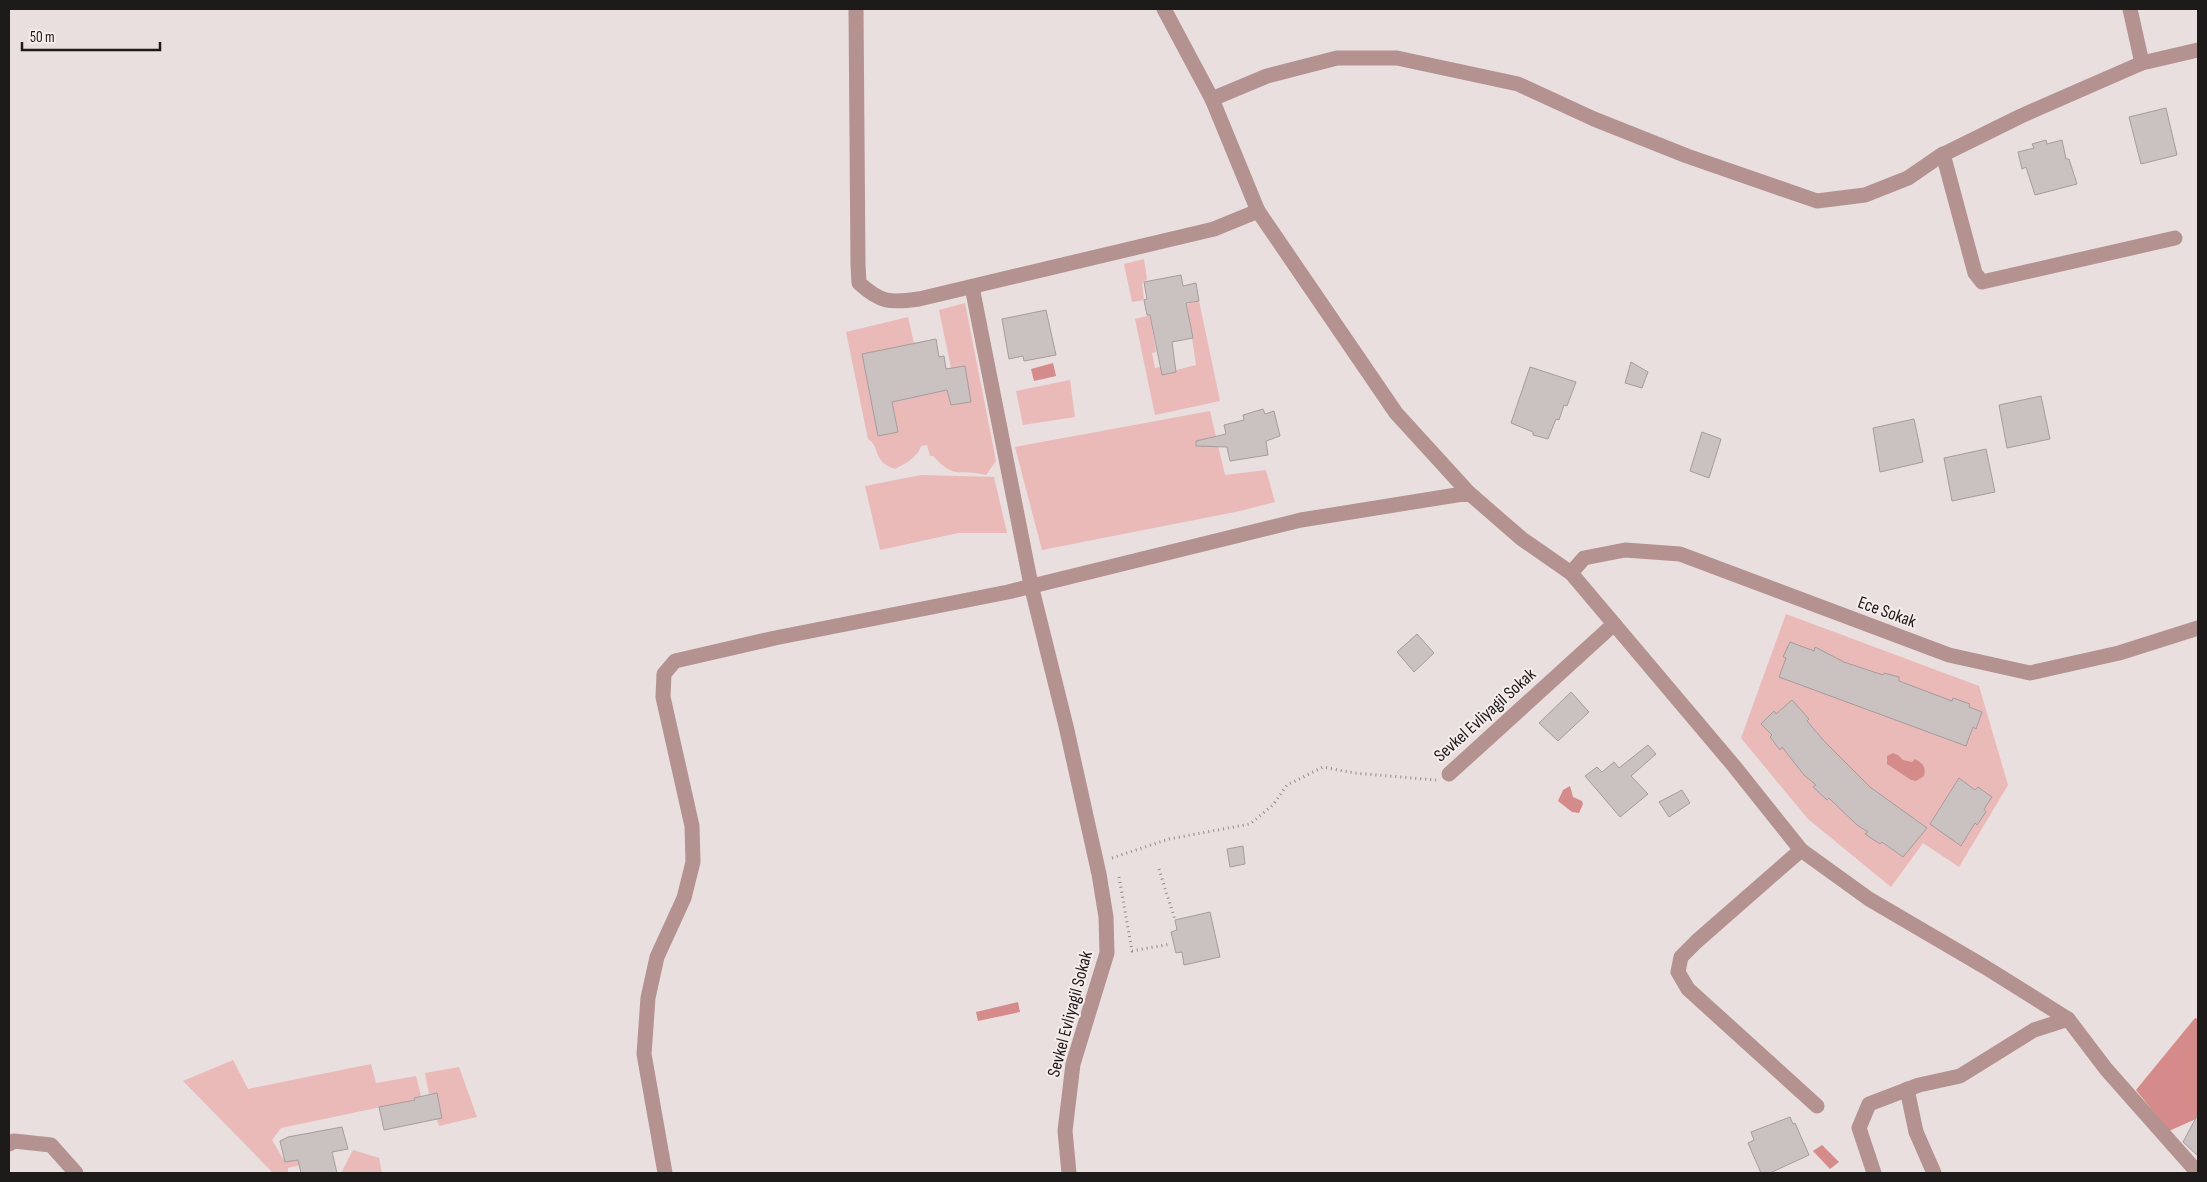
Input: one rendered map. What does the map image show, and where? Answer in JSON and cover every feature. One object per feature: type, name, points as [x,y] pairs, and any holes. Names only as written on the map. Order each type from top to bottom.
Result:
[{"type":"street","points":[[856,9],[859,283],[875,298],[897,302],[919,299],[1214,228],[1258,211]]},
{"type":"street","points":[[1164,9],[1212,99],[1258,211],[1396,413],[1469,493],[1522,539],[1571,573],[1734,766],[1801,850],[1869,899],[1985,967],[2068,1019],[2106,1069],[2198,1173]]},
{"type":"street","points":[[2130,9],[2142,63]]},
{"type":"street","points":[[1212,99],[1267,76],[1337,58],[1397,58],[1518,84],[1594,119],[1687,156],[1817,200],[1865,195],[1908,178],[1943,154],[2021,116],[2142,63],[2198,50]]},
{"type":"street","points":[[1943,154],[1975,273],[1982,282],[2175,238]]},
{"type":"street","points":[[972,286],[1031,585],[1099,874]]},
{"type":"street","points":[[665,1173],[644,1054],[648,998],[658,957],[684,898],[692,862],[692,826],[663,697],[664,674],[675,661],[774,638],[1008,592],[1301,520],[1469,493]]},
{"type":"street","name":"Ece Sokak","points":[[1571,573],[1584,558],[1625,550],[1680,554],[1949,654],[2030,674],[2119,653],[2198,628]]},
{"type":"street","name":"Sevkel Evliyagil Sokak","points":[[1450,774],[1614,624]]},
{"type":"street","points":[[1801,850],[1697,941],[1681,958],[1678,972],[1688,989],[1817,1106]]},
{"type":"street","name":"Sevkel Evliyagil Sokak","points":[[1069,1173],[1065,1130],[1073,1064],[1106,953],[1106,916],[1099,874]]},
{"type":"street","points":[[1874,1173],[1859,1128],[1869,1104],[1919,1084],[1960,1076],[2034,1030],[2068,1019]]},
{"type":"street","points":[[1907,1089],[1916,1132],[1934,1173]]},
{"type":"street","points":[[9,1144],[14,1141],[51,1146],[76,1173]]},
{"type":"path","name":"Sevkel Evliyagil Sokak","points":[[1099,874],[1113,857],[1169,839],[1250,824],[1273,805],[1287,785],[1323,767],[1354,773],[1437,780],[1450,774]]},
{"type":"path","points":[[1159,869],[1175,920]]},
{"type":"path","points":[[1119,877],[1132,951],[1171,944]]},
{"type":"shaded area","points":[[1144,259],[1147,279],[1142,283],[1144,300],[1132,302],[1124,264]]},
{"type":"shaded area","points":[[1199,301],[1220,401],[1155,415],[1135,319],[1150,315],[1156,352],[1152,353],[1155,368],[1160,367],[1162,375],[1175,372],[1176,370],[1196,365],[1187,304]]},
{"type":"shaded area","points":[[965,303],[996,461],[986,475],[953,471],[947,469],[933,456],[930,456],[927,445],[921,446],[914,457],[899,467],[895,469],[888,466],[880,459],[872,442],[868,439],[846,332],[908,317],[914,343],[935,339],[939,357],[944,356],[946,369],[951,368],[939,310]]},
{"type":"shaded area","points":[[1053,363],[1056,376],[1034,381],[1031,369]]},
{"type":"shaded area","points":[[1070,380],[1075,417],[1023,425],[1016,391]]},
{"type":"shaded area","points":[[1210,411],[1225,475],[1266,470],[1275,502],[1240,511],[1042,550],[1015,447]]},
{"type":"shaded area","points":[[921,475],[994,477],[1007,533],[958,533],[880,550],[865,486]]},
{"type":"shaded area","points":[[1786,614],[1979,686],[2008,785],[1959,867],[1923,843],[1891,887],[1808,819],[1741,738]]},
{"type":"shaded area","points":[[1893,753],[1903,760],[1912,762],[1915,759],[1920,762],[1925,770],[1924,776],[1916,781],[1911,780],[1887,764],[1887,756]]},
{"type":"shaded area","points":[[1570,786],[1573,797],[1582,801],[1583,804],[1579,813],[1572,812],[1558,801],[1563,790]]},
{"type":"shaded area","points":[[1018,1002],[1020,1012],[978,1021],[976,1012]]},
{"type":"shaded area","points":[[2195,1018],[2198,1019],[2198,1118],[2169,1131],[2136,1090]]},
{"type":"shaded area","points":[[233,1060],[248,1089],[371,1064],[376,1083],[416,1076],[421,1096],[410,1101],[281,1128],[272,1140],[285,1162],[303,1158],[305,1164],[288,1168],[288,1173],[273,1173],[183,1081]]},
{"type":"shaded area","points":[[459,1067],[477,1117],[439,1126],[437,1119],[442,1117],[437,1093],[429,1094],[425,1073]]},
{"type":"shaded area","points":[[1822,1145],[1839,1162],[1830,1169],[1813,1151]]},
{"type":"shaded area","points":[[353,1150],[379,1158],[382,1173],[341,1173]]},
{"type":"building","points":[[2166,108],[2177,155],[2141,164],[2129,117]]},
{"type":"building","points":[[2046,140],[2047,144],[2062,140],[2066,159],[2069,159],[2077,184],[2035,195],[2026,167],[2022,169],[2018,152],[2034,148],[2032,144]]},
{"type":"building","points":[[1181,275],[1183,286],[1196,283],[1199,301],[1186,303],[1193,338],[1172,342],[1176,372],[1162,375],[1150,315],[1147,315],[1144,300],[1147,299],[1144,282]]},
{"type":"building","points":[[1046,310],[1056,355],[1024,361],[1023,356],[1009,359],[1002,319]]},
{"type":"building","points":[[936,339],[939,357],[944,356],[946,369],[965,366],[971,402],[951,405],[947,390],[892,402],[898,432],[878,436],[862,354]]},
{"type":"building","points":[[1631,362],[1648,372],[1642,388],[1625,383]]},
{"type":"building","points":[[1530,367],[1576,382],[1567,406],[1564,405],[1559,420],[1556,419],[1548,439],[1533,435],[1533,432],[1511,423]]},
{"type":"building","points":[[2041,396],[2050,439],[2007,448],[1999,405]]},
{"type":"building","points":[[1263,409],[1265,414],[1274,411],[1280,436],[1266,441],[1268,455],[1230,461],[1227,447],[1196,446],[1196,441],[1226,434],[1224,425],[1244,420],[1243,415]]},
{"type":"building","points":[[1914,419],[1923,462],[1880,472],[1873,428]]},
{"type":"building","points":[[1702,432],[1721,439],[1709,478],[1690,471]]},
{"type":"building","points":[[1986,449],[1995,492],[1952,501],[1944,458]]},
{"type":"building","points":[[1417,634],[1434,653],[1414,672],[1397,652]]},
{"type":"building","points":[[1790,642],[1814,651],[1815,647],[1844,662],[1883,675],[1884,673],[1899,677],[1899,681],[1952,701],[1953,698],[1970,704],[1969,707],[1982,712],[1976,729],[1973,727],[1966,746],[1779,677],[1786,658],[1783,657]]},
{"type":"building","points":[[1571,692],[1589,712],[1558,741],[1539,723]]},
{"type":"building","points":[[1792,700],[1809,719],[1807,721],[1824,741],[1870,787],[1927,828],[1903,857],[1882,842],[1880,844],[1865,834],[1868,832],[1857,825],[1829,798],[1827,800],[1813,787],[1816,785],[1804,775],[1782,747],[1780,750],[1770,737],[1772,735],[1761,724],[1774,711],[1776,714]]},
{"type":"building","points":[[1648,745],[1656,754],[1631,776],[1648,794],[1620,817],[1585,776],[1597,767],[1602,772],[1614,762],[1619,768]]},
{"type":"building","points":[[1959,778],[1975,790],[1978,787],[1992,797],[1984,809],[1986,812],[1977,825],[1975,823],[1961,846],[1930,824]]},
{"type":"building","points":[[1682,790],[1690,803],[1669,817],[1659,802]]},
{"type":"building","points":[[1243,846],[1245,864],[1230,867],[1227,849]]},
{"type":"building","points":[[1210,912],[1220,957],[1184,965],[1182,952],[1176,953],[1171,932],[1177,930],[1175,920]]},
{"type":"building","points":[[437,1093],[442,1118],[384,1130],[379,1107],[415,1100],[414,1098]]},
{"type":"building","points":[[2198,1114],[2198,1156],[2183,1142]]},
{"type":"building","points":[[1790,1117],[1793,1124],[1795,1123],[1809,1155],[1770,1173],[1761,1173],[1748,1143],[1754,1140],[1751,1132]]},
{"type":"building","points":[[342,1127],[348,1149],[332,1152],[337,1173],[301,1173],[298,1160],[285,1162],[280,1141],[288,1137]]}]
